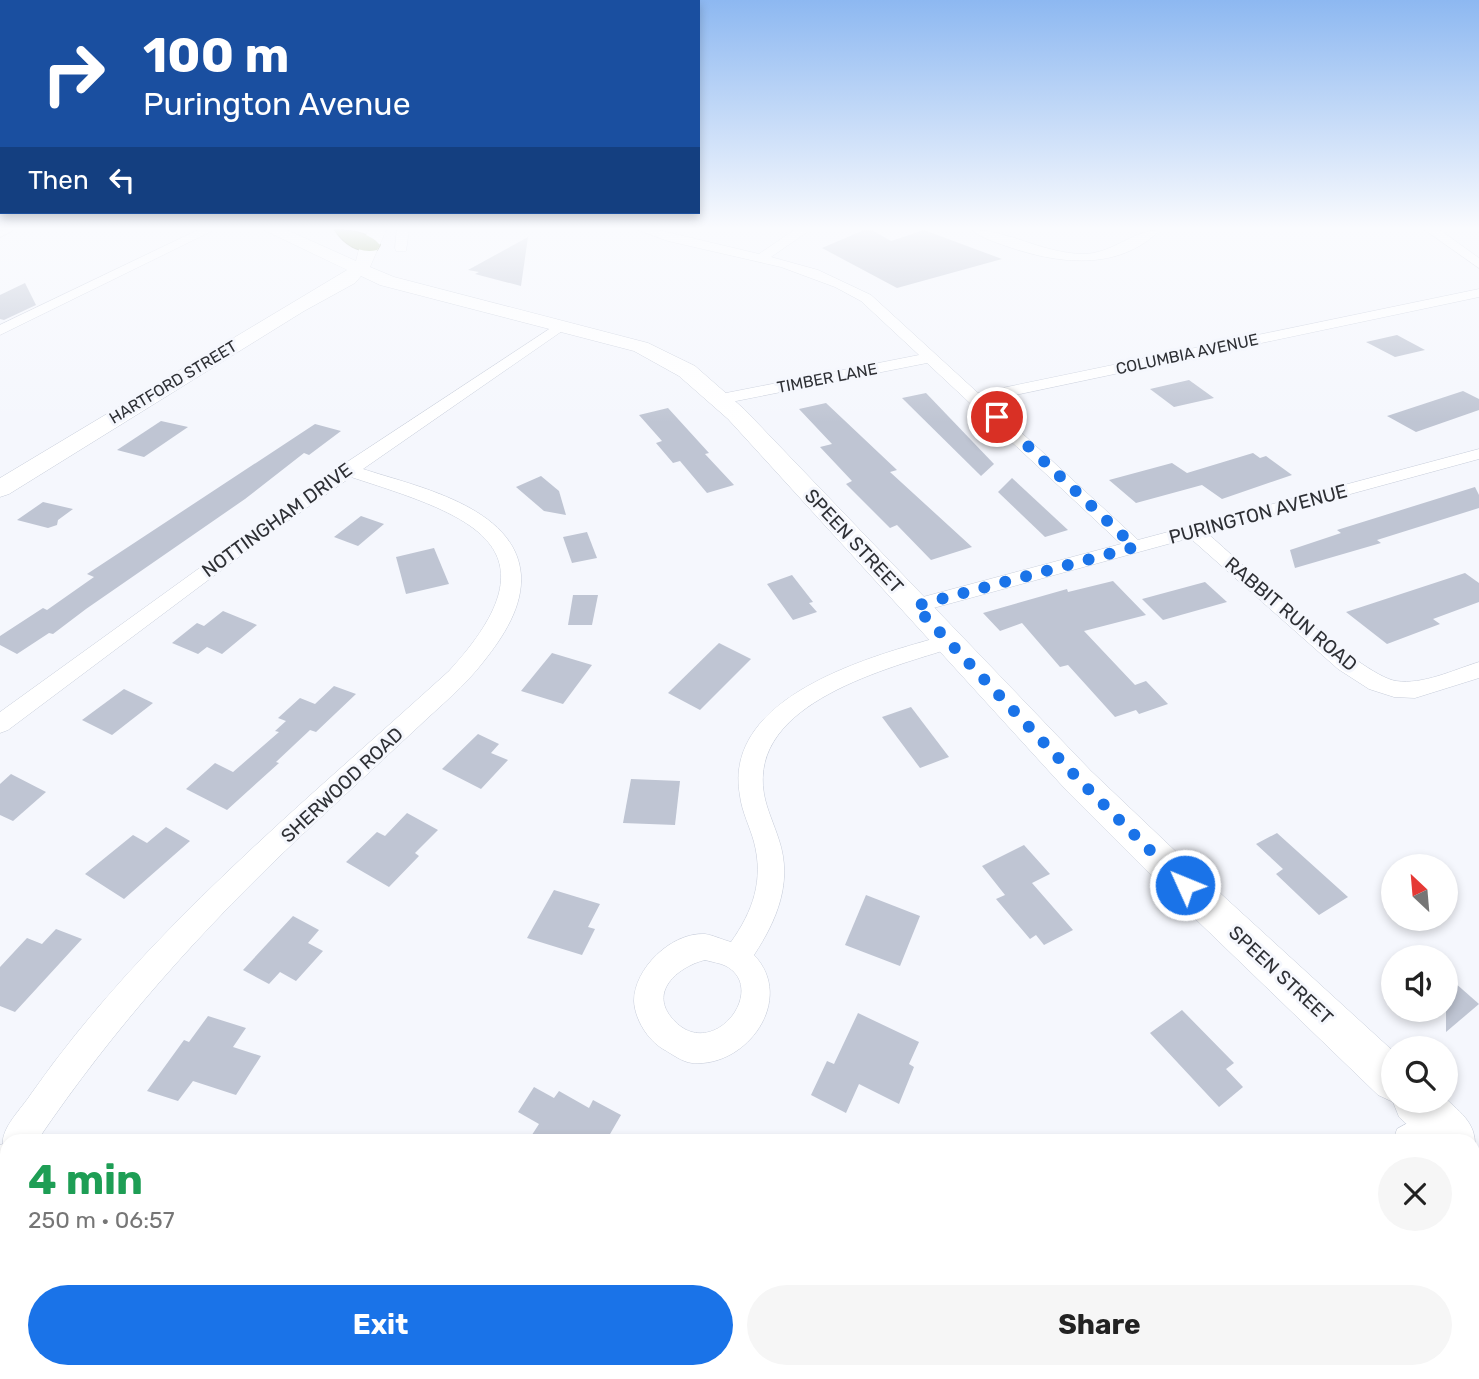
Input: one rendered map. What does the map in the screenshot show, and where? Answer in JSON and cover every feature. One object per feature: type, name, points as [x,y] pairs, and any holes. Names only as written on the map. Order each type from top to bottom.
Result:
[{"type":"street","points":[[0,331],[75,294]]},
{"type":"street","points":[[297,307],[308,294]]},
{"type":"street","name":"HARTFORD STREET","points":[[0,489],[321,294]]},
{"type":"street","name":"SPEEN STREET","points":[[441,294],[611,338],[650,351],[687,371],[721,399],[947,642],[1132,834],[1381,1069]]},
{"type":"street","points":[[859,294],[890,317],[1135,547]]},
{"type":"street","name":"COLUMBIA AVENUE","points":[[977,398],[1473,294]]},
{"type":"street","name":"NOTTINGHAM DRIVE","points":[[0,724],[238,547],[560,326]]},
{"type":"street","name":"TIMBER LANE","points":[[721,399],[932,357]]},
{"type":"street","name":"PURINGTON AVENUE","points":[[915,606],[1479,454]]},
{"type":"street","name":"SHERWOOD ROAD","points":[[23,1134],[72,1059],[138,981],[205,912],[457,677],[491,638],[502,619],[511,593],[511,567],[494,537],[467,514],[447,504],[347,470]]},
{"type":"street","name":"RABBIT RUN ROAD","points":[[1193,531],[1346,664],[1377,683],[1394,689],[1415,690],[1479,670]]},
{"type":"street","points":[[737,957],[760,922],[772,890],[772,868],[767,842],[751,789],[750,772],[762,738],[788,708],[825,687],[947,642]]},
{"type":"building","points":[[31,294],[36,305],[4,320],[0,319],[0,295]]},
{"type":"building","points":[[1397,335],[1425,350],[1395,357],[1366,342]]},
{"type":"building","points":[[1189,380],[1214,398],[1174,407],[1150,389]]},
{"type":"building","points":[[1463,391],[1479,399],[1479,410],[1416,432],[1387,416]]},
{"type":"building","points":[[926,393],[994,464],[981,476],[902,398]]},
{"type":"building","points":[[826,403],[897,470],[890,472],[972,547],[931,560],[897,525],[890,528],[846,484],[852,481],[820,447],[832,444],[799,409]]},
{"type":"building","points":[[668,408],[734,485],[707,493],[680,461],[673,463],[656,443],[662,441],[639,415]]},
{"type":"building","points":[[161,421],[188,427],[144,457],[117,450]]},
{"type":"building","points":[[315,424],[341,431],[309,455],[304,453],[245,499],[53,634],[49,633],[17,654],[0,645],[0,636],[43,608],[47,610],[94,577],[87,574]]},
{"type":"building","points":[[1253,453],[1260,458],[1266,456],[1292,475],[1222,499],[1202,485],[1136,503],[1109,480],[1172,463],[1187,473]]},
{"type":"building","points":[[541,476],[559,491],[566,515],[544,511],[516,487]]},
{"type":"building","points":[[1012,478],[1068,530],[1045,537],[998,492]]},
{"type":"building","points":[[1475,487],[1479,495],[1479,508],[1377,540],[1381,543],[1295,568],[1290,550],[1341,533],[1337,530]]},
{"type":"building","points":[[43,502],[73,509],[58,520],[57,525],[48,528],[17,520]]},
{"type":"building","points":[[361,516],[384,524],[358,546],[334,537]]},
{"type":"building","points":[[587,532],[597,558],[572,563],[563,537]]},
{"type":"building","points":[[434,548],[449,584],[406,594],[396,557]]},
{"type":"building","points":[[1465,573],[1479,583],[1479,602],[1433,619],[1440,624],[1387,644],[1346,612]]},
{"type":"building","points":[[792,575],[813,602],[809,603],[817,612],[793,620],[767,584]]},
{"type":"building","points":[[1113,581],[1146,615],[1084,631],[1135,685],[1146,681],[1168,704],[1139,714],[1136,710],[1115,717],[1068,665],[1060,667],[1022,623],[1000,631],[983,613],[1067,589],[1068,592]]},
{"type":"building","points":[[1205,582],[1227,602],[1163,620],[1142,599]]},
{"type":"building","points":[[573,595],[598,595],[592,625],[568,625]]},
{"type":"building","points":[[223,611],[257,625],[222,654],[207,647],[198,654],[172,643],[197,623],[204,626]]},
{"type":"building","points":[[719,643],[751,659],[700,710],[668,693]]},
{"type":"building","points":[[552,653],[592,665],[563,704],[521,691]]},
{"type":"building","points":[[334,686],[356,694],[316,732],[310,730],[276,762],[279,763],[227,810],[186,789],[215,763],[233,772],[279,732],[275,731],[286,721],[278,718],[300,698],[315,704]]},
{"type":"building","points":[[124,689],[153,703],[112,735],[82,720]]},
{"type":"building","points":[[911,707],[949,757],[920,768],[882,717]]},
{"type":"building","points":[[478,734],[499,744],[491,753],[508,760],[481,789],[442,769]]},
{"type":"building","points":[[11,774],[46,792],[13,821],[0,815],[0,784]]},
{"type":"building","points":[[631,779],[680,781],[675,825],[623,823]]},
{"type":"building","points":[[407,813],[438,830],[415,853],[419,856],[389,887],[346,862],[377,832],[385,836]]},
{"type":"building","points":[[166,827],[190,841],[124,899],[85,874],[133,835],[147,843]]},
{"type":"building","points":[[1277,833],[1348,897],[1319,915],[1276,874],[1283,869],[1256,844]]},
{"type":"building","points":[[1024,845],[1050,874],[1032,883],[1073,930],[1044,945],[1036,935],[1030,939],[996,899],[1005,895],[982,866]]},
{"type":"building","points":[[554,890],[600,904],[588,927],[595,929],[582,955],[527,938]]},
{"type":"building","points":[[866,895],[920,916],[900,966],[845,945]]},
{"type":"building","points":[[293,916],[319,930],[308,943],[323,951],[296,981],[280,972],[269,984],[243,970]]},
{"type":"building","points":[[56,929],[82,939],[15,1012],[0,1006],[0,967],[27,938],[42,944]]},
{"type":"building","points":[[1458,986],[1479,1004],[1458,1022]]},
{"type":"building","points":[[1182,1010],[1234,1063],[1226,1069],[1243,1087],[1219,1107],[1150,1033]]},
{"type":"building","points":[[858,1013],[919,1042],[909,1064],[914,1067],[899,1104],[859,1084],[846,1113],[811,1095],[827,1061],[834,1064]]},
{"type":"building","points":[[208,1016],[246,1028],[233,1047],[261,1056],[236,1095],[193,1081],[178,1101],[147,1091],[184,1040],[189,1042]]},
{"type":"building","points":[[1446,1022],[1458,1022],[1446,1032]]},
{"type":"building","points":[[534,1087],[554,1098],[559,1091],[589,1108],[593,1100],[621,1115],[610,1134],[533,1134],[539,1124],[518,1112]]},
{"type":"route","points":[[997,417],[1135,547],[915,606],[990,689],[1185,885]]}]
